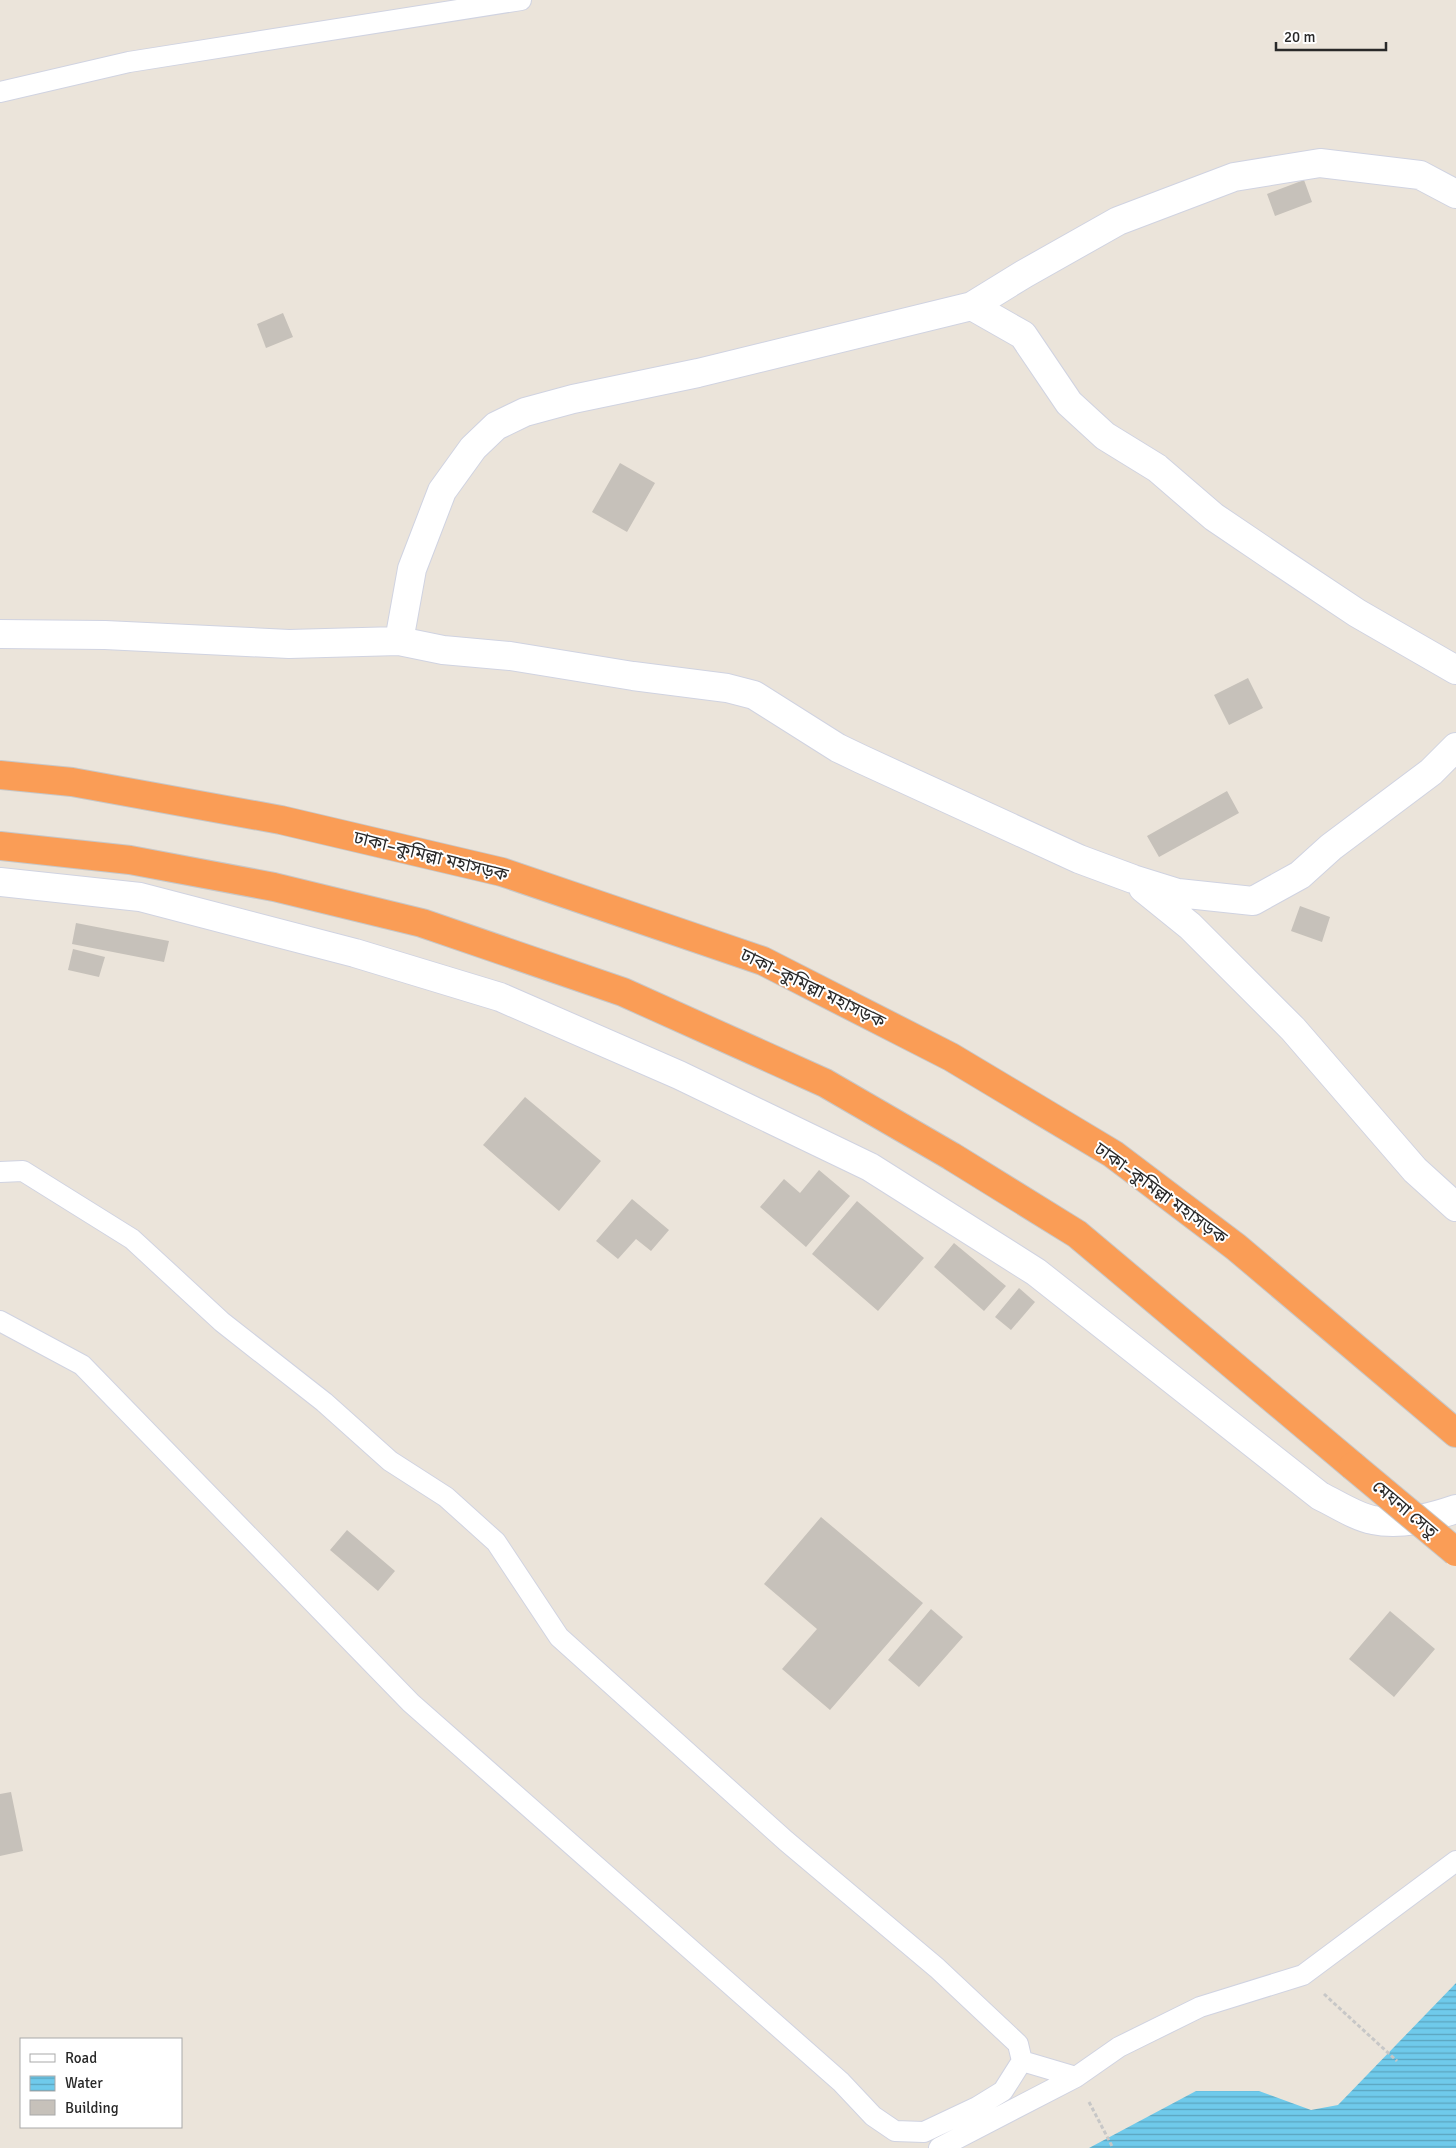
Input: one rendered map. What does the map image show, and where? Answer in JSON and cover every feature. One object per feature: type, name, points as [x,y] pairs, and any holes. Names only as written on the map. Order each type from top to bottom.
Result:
[{"type":"highway","name":"ঢাকা–কুমিল্লা মহাসড়ক","points":[[0,775],[72,782],[281,820],[502,872],[763,961],[952,1057],[1113,1154],[1236,1247],[1456,1433]]},
{"type":"highway","name":"মেঘনা সেতু","points":[[0,846],[130,860],[274,887],[422,924],[623,992],[825,1083],[951,1156],[1077,1234],[1456,1552]]},
{"type":"street","points":[[399,640],[412,569],[442,491],[473,448],[496,426],[525,412],[573,399],[698,373],[972,306],[1118,221],[1234,178],[1320,163],[1420,175],[1456,194]]},
{"type":"street","points":[[972,306],[1023,335],[1069,403],[1105,436],[1157,468],[1214,517],[1334,598],[1456,670]]},
{"type":"street","points":[[0,634],[105,635],[288,644],[399,640],[443,650],[510,656],[633,676],[726,688],[754,695],[838,748],[1079,859],[1178,893],[1253,901],[1300,874],[1431,772],[1456,747]]},
{"type":"street","points":[[1133,879],[1190,926],[1293,1029],[1415,1170],[1456,1207]]},
{"type":"street","points":[[0,882],[140,897],[355,953],[500,997],[679,1075],[870,1167],[1036,1272],[1320,1496],[1372,1520],[1407,1522],[1456,1509]]},
{"type":"lane","points":[[0,92],[129,62],[521,0]]},
{"type":"lane","points":[[0,1172],[23,1171],[132,1239],[222,1322],[324,1402],[390,1461],[446,1496],[496,1542],[559,1637],[764,1822],[958,1988],[1018,2044],[1022,2061],[1003,2091],[977,2107],[924,2132],[895,2131],[873,2116],[834,2075],[410,1703],[82,1366],[0,1321]]},
{"type":"lane","points":[[940,2148],[1076,2077],[1119,2047],[1200,2007],[1303,1975],[1456,1861]]},
{"type":"lane","points":[[1022,2061],[1076,2077]]},
{"type":"path","points":[[1303,1975],[1397,2061]]},
{"type":"path","points":[[1076,2077],[1113,2148]]},
{"type":"water","points":[[1456,1983],[1456,2148],[1089,2148],[1196,2091],[1259,2091],[1311,2110],[1338,2105]]},
{"type":"building","points":[[1304,180],[1312,202],[1275,216],[1267,194]]},
{"type":"building","points":[[283,313],[293,337],[266,348],[257,324]]},
{"type":"building","points":[[620,463],[655,483],[627,532],[592,512]]},
{"type":"building","points":[[1248,678],[1263,708],[1229,725],[1214,695]]},
{"type":"building","points":[[1227,791],[1239,813],[1159,857],[1147,836]]},
{"type":"building","points":[[1300,906],[1330,917],[1322,942],[1291,931]]},
{"type":"building","points":[[76,923],[169,941],[164,962],[72,944]]},
{"type":"building","points":[[73,949],[105,957],[99,977],[68,970]]},
{"type":"building","points":[[525,1097],[601,1161],[559,1211],[483,1145]]},
{"type":"building","points":[[819,1170],[850,1196],[806,1247],[760,1207],[784,1179],[800,1193]]},
{"type":"building","points":[[632,1199],[669,1230],[651,1251],[636,1239],[618,1259],[596,1241]]},
{"type":"building","points":[[857,1201],[924,1258],[878,1311],[812,1254]]},
{"type":"building","points":[[954,1243],[1006,1286],[984,1311],[934,1267]]},
{"type":"building","points":[[1019,1288],[1035,1302],[1011,1330],[995,1317]]},
{"type":"building","points":[[821,1517],[923,1603],[830,1710],[782,1669],[817,1629],[764,1584]]},
{"type":"building","points":[[347,1530],[395,1571],[378,1591],[330,1550]]},
{"type":"building","points":[[931,1609],[963,1637],[919,1687],[888,1660]]},
{"type":"building","points":[[1390,1611],[1435,1649],[1394,1697],[1349,1659]]},
{"type":"building","points":[[11,1792],[23,1851],[0,1856],[0,1794]]}]
